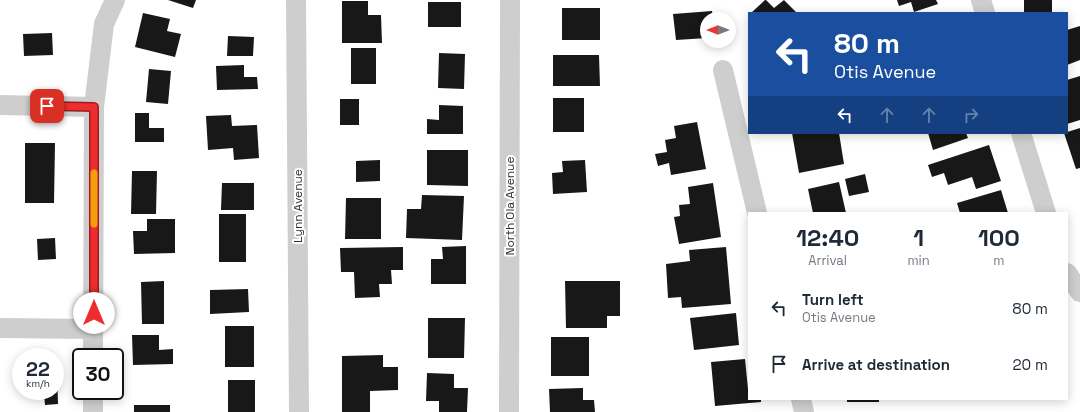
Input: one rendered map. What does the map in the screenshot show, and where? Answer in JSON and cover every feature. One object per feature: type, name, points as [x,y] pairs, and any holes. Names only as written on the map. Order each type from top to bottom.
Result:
[{"type":"street","points":[[94,348],[94,107],[104,24],[115,0]]},
{"type":"street","name":"Lynn Avenue","points":[[296,0],[299,412]]},
{"type":"street","name":"North Ola Avenue","points":[[509,412],[510,0]]},
{"type":"street","points":[[981,0],[985,12]]},
{"type":"street","points":[[723,70],[757,212]]},
{"type":"street","points":[[0,105],[94,107]]},
{"type":"street","points":[[1022,134],[1046,212]]},
{"type":"street","points":[[1068,274],[1080,292]]},
{"type":"street","points":[[0,328],[94,329]]},
{"type":"street","points":[[94,400],[94,412]]},
{"type":"street","points":[[801,400],[804,412]]},
{"type":"building","points":[[168,0],[196,0],[193,8]]},
{"type":"building","points":[[765,0],[774,8],[784,0],[796,12],[752,12]]},
{"type":"building","points":[[897,0],[936,0],[938,4],[914,12],[911,2],[899,6]]},
{"type":"building","points":[[1024,0],[1052,0],[1052,12],[1024,12]]},
{"type":"building","points":[[342,1],[368,1],[368,15],[381,15],[382,43],[342,43]]},
{"type":"building","points":[[428,2],[461,2],[461,27],[428,27]]},
{"type":"building","points":[[562,8],[600,8],[600,40],[562,40]]},
{"type":"building","points":[[712,11],[712,12],[700,12],[700,38],[676,40],[673,14]]},
{"type":"building","points":[[143,13],[170,19],[167,31],[181,34],[175,57],[135,47]]},
{"type":"building","points":[[1080,26],[1080,60],[1068,65],[1068,30]]},
{"type":"building","points":[[52,33],[53,55],[24,56],[23,34]]},
{"type":"building","points":[[228,36],[254,37],[253,56],[227,56]]},
{"type":"building","points":[[351,48],[376,48],[376,84],[351,84]]},
{"type":"building","points":[[439,53],[465,54],[464,89],[438,88]]},
{"type":"building","points":[[553,55],[599,55],[600,86],[553,86]]},
{"type":"building","points":[[244,65],[244,77],[257,77],[258,89],[217,90],[216,66]]},
{"type":"building","points":[[149,69],[171,71],[168,104],[146,102]]},
{"type":"building","points":[[1080,76],[1080,120],[1068,124],[1068,80]]},
{"type":"building","points":[[553,98],[584,98],[584,132],[553,132]]},
{"type":"building","points":[[340,99],[359,99],[359,125],[340,125]]},
{"type":"building","points":[[439,105],[463,106],[463,134],[427,134],[427,119],[439,120]]},
{"type":"building","points":[[135,113],[149,113],[149,128],[164,128],[164,142],[135,142]]},
{"type":"building","points":[[231,115],[232,126],[257,125],[259,158],[234,160],[233,148],[208,150],[206,116]]},
{"type":"building","points":[[697,122],[706,169],[671,175],[669,163],[658,166],[655,154],[667,152],[665,140],[676,138],[674,126]]},
{"type":"building","points":[[1080,128],[1080,168],[1076,169],[1064,134],[1068,134],[1068,132]]},
{"type":"building","points":[[792,134],[839,134],[844,164],[799,173]]},
{"type":"building","points":[[928,134],[966,134],[968,138],[933,150]]},
{"type":"building","points":[[25,143],[55,143],[54,203],[25,203]]},
{"type":"building","points":[[989,145],[1001,181],[976,189],[972,177],[948,185],[944,173],[932,177],[928,165]]},
{"type":"building","points":[[427,150],[468,150],[468,186],[427,185]]},
{"type":"building","points":[[380,160],[380,181],[356,182],[356,161]]},
{"type":"building","points":[[585,160],[587,192],[553,194],[552,173],[563,172],[562,161]]},
{"type":"building","points":[[132,171],[157,171],[156,214],[131,214]]},
{"type":"building","points":[[865,174],[869,192],[849,196],[845,179]]},
{"type":"building","points":[[839,182],[846,212],[813,212],[808,189]]},
{"type":"building","points":[[222,183],[254,183],[254,210],[221,210]]},
{"type":"building","points":[[713,183],[721,237],[679,244],[674,217],[680,216],[679,205],[690,204],[688,187]]},
{"type":"building","points":[[1001,190],[1008,212],[960,212],[957,203]]},
{"type":"building","points":[[422,195],[464,196],[462,240],[406,238],[407,209],[421,209]]},
{"type":"building","points":[[346,198],[381,198],[381,239],[345,239]]},
{"type":"building","points":[[219,214],[246,214],[246,262],[219,262]]},
{"type":"building","points":[[147,219],[175,219],[175,253],[134,254],[133,231],[147,231]]},
{"type":"building","points":[[55,238],[56,259],[38,260],[37,239]]},
{"type":"building","points":[[466,246],[466,284],[431,284],[431,259],[443,259],[442,247]]},
{"type":"building","points":[[403,247],[403,270],[391,270],[392,284],[379,284],[380,297],[355,298],[354,272],[341,272],[340,248]]},
{"type":"building","points":[[726,247],[731,304],[682,308],[681,297],[668,298],[666,264],[690,261],[689,250]]},
{"type":"building","points":[[164,281],[164,324],[142,324],[141,282]]},
{"type":"building","points":[[565,281],[620,281],[620,316],[607,316],[607,328],[566,328]]},
{"type":"building","points":[[248,289],[249,312],[210,314],[210,290]]},
{"type":"building","points":[[736,313],[739,345],[694,350],[690,318]]},
{"type":"building","points":[[428,318],[465,318],[464,358],[428,358]]},
{"type":"building","points":[[225,326],[254,326],[254,367],[225,367]]},
{"type":"building","points":[[132,335],[159,335],[159,350],[173,349],[173,364],[133,365]]},
{"type":"building","points":[[551,337],[589,337],[589,376],[551,376]]},
{"type":"building","points":[[383,355],[383,367],[398,367],[398,390],[370,391],[370,412],[342,412],[342,356]]},
{"type":"building","points":[[745,359],[748,400],[761,400],[761,402],[715,406],[711,362]]},
{"type":"building","points":[[427,373],[454,374],[454,388],[468,388],[467,412],[439,412],[439,401],[426,401]]},
{"type":"building","points":[[228,380],[255,380],[255,412],[228,412]]},
{"type":"building","points":[[583,388],[583,400],[594,400],[595,412],[550,412],[549,389]]},
{"type":"building","points":[[45,400],[58,400],[58,404],[45,405]]},
{"type":"building","points":[[847,400],[879,400],[879,402],[847,402]]},
{"type":"building","points":[[134,405],[170,405],[170,412],[134,412]]},
{"type":"slow traffic","points":[[94,173],[94,224]]},
{"type":"route","points":[[47,106],[94,107],[94,313]]}]
